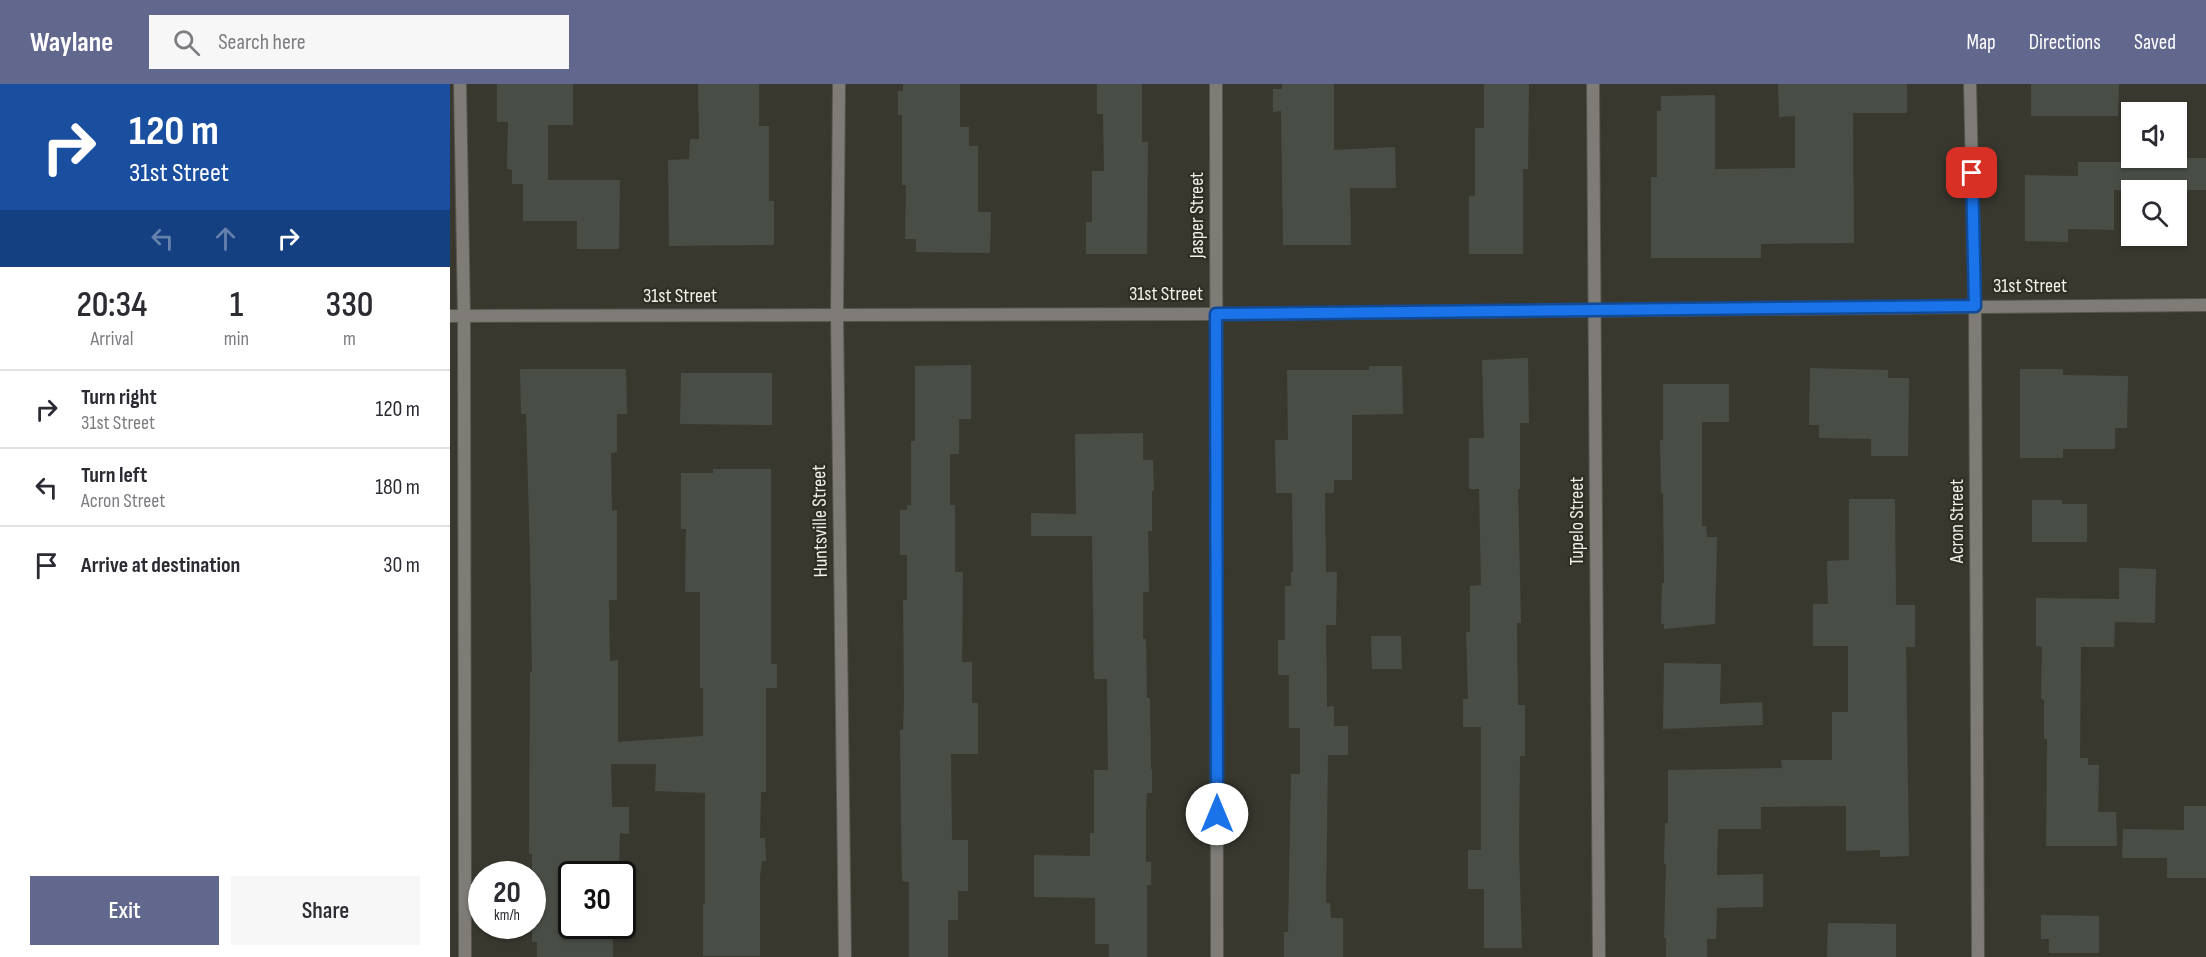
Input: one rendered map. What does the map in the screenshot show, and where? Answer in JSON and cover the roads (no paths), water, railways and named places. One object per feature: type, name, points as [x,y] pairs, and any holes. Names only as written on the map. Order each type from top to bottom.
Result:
[{"type":"street","points":[[460,84],[464,316],[465,957]]},
{"type":"street","name":"Huntsville Street","points":[[839,84],[837,315],[845,957]]},
{"type":"street","name":"Jasper Street","points":[[1216,84],[1217,957]]},
{"type":"street","name":"Tupelo Street","points":[[1593,84],[1599,957]]},
{"type":"street","name":"Acron Street","points":[[1970,84],[1975,306],[1978,957]]},
{"type":"street","name":"31st Street","points":[[450,316],[1216,314],[2206,305]]}]
